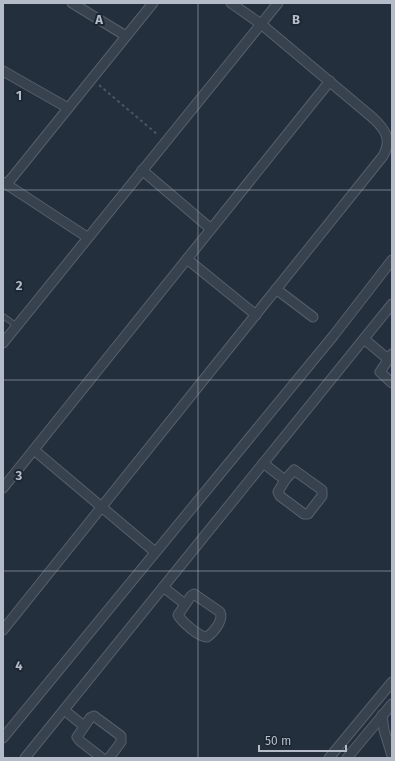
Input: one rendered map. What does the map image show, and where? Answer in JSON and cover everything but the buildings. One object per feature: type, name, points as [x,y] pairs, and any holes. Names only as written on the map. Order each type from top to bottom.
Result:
[{"type":"street","points":[[72,3],[126,36]]},
{"type":"street","points":[[87,237],[5,183],[153,3]]},
{"type":"street","points":[[3,630],[388,148],[388,139],[385,131],[330,80],[261,24],[231,3]]},
{"type":"street","points":[[3,343],[87,237],[278,3]]},
{"type":"street","points":[[3,71],[68,108]]},
{"type":"street","points":[[3,488],[330,80]]},
{"type":"street","points":[[142,170],[212,229]]},
{"type":"street","points":[[187,259],[256,315]]},
{"type":"street","points":[[3,738],[334,336],[392,260]]},
{"type":"street","points":[[276,290],[313,317]]},
{"type":"street","points":[[25,758],[392,304]]},
{"type":"street","points":[[364,339],[390,357],[380,372],[392,383]]},
{"type":"street","points":[[34,450],[155,552]]},
{"type":"street","points":[[263,463],[285,480]]},
{"type":"street","points":[[292,471],[297,471],[322,490],[322,496],[310,513],[304,514],[279,494],[278,489],[285,480],[292,471]]},
{"type":"street","points":[[163,586],[185,604]]},
{"type":"street","points":[[192,594],[196,594],[220,612],[221,620],[209,636],[204,637],[179,617],[178,613],[185,604],[192,594]]},
{"type":"street","points":[[329,758],[392,682]]},
{"type":"street","points":[[347,758],[392,704]]},
{"type":"street","points":[[64,710],[84,726]]},
{"type":"street","points":[[382,715],[384,730],[392,756]]},
{"type":"street","points":[[102,758],[78,740],[78,735],[84,726],[92,717],[96,716],[120,734],[121,742],[109,758]]},
{"type":"lane","points":[[3,316],[17,326]]},
{"type":"path","points":[[92,79],[165,141]]}]
